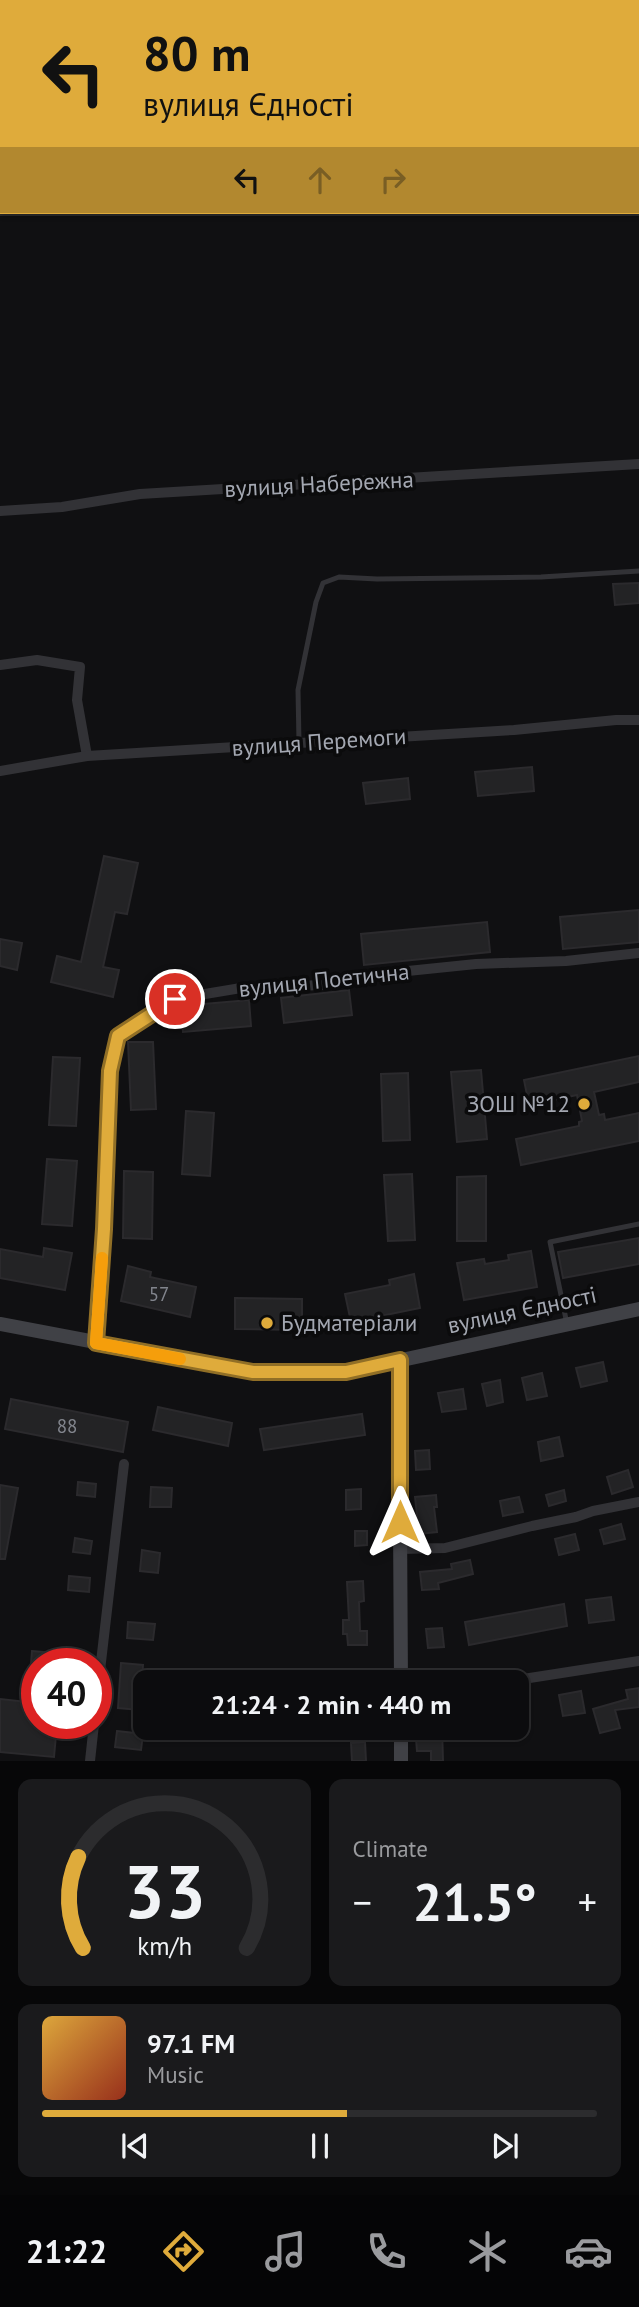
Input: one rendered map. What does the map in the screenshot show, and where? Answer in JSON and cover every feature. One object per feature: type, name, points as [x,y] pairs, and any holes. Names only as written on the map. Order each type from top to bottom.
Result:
[{"type":"street","name":"вулиця Набережна","points":[[0,511],[62,508],[141,494],[639,464]]},
{"type":"street","points":[[0,665],[37,660],[80,667],[78,700],[86,756]]},
{"type":"street","name":"вулиця Перемоги","points":[[0,771],[86,756],[639,720]]},
{"type":"street","name":"вулиця Поетична","points":[[96,1343],[104,1229],[110,1071],[118,1036],[175,999],[228,990],[323,985],[397,972],[476,964],[566,961],[639,953]]},
{"type":"street","name":"вулиця Єдності","points":[[0,1325],[253,1372],[346,1372],[639,1309]]},
{"type":"street","points":[[400,1360],[401,1670]]},
{"type":"street","points":[[103,1648],[124,1464]]},
{"type":"street","points":[[400,1549],[445,1548],[639,1502]]},
{"type":"street","points":[[529,1678],[639,1661]]},
{"type":"street","points":[[90,1761],[92,1739]]},
{"type":"street","points":[[401,1740],[401,1761]]},
{"type":"lane","points":[[299,742],[299,690],[316,602],[323,583],[339,577],[541,577],[639,571]]},
{"type":"lane","points":[[567,1324],[550,1242],[639,1224]]},
{"type":"building","points":[[639,583],[639,603],[615,605],[613,584]]},
{"type":"building","points":[[532,767],[534,791],[478,796],[475,772]]},
{"type":"building","points":[[408,778],[410,799],[366,804],[363,783]]},
{"type":"building","points":[[104,856],[138,863],[127,914],[115,912],[103,967],[119,970],[113,997],[51,982],[57,956],[81,962]]},
{"type":"building","points":[[639,910],[639,942],[563,949],[560,917]]},
{"type":"building","points":[[487,922],[490,952],[364,965],[361,934]]},
{"type":"building","points":[[0,939],[22,943],[17,970],[0,966]]},
{"type":"building","points":[[349,990],[352,1015],[284,1023],[281,998]]},
{"type":"building","points":[[249,1000],[251,1026],[183,1032],[181,1006]]},
{"type":"building","points":[[128,1042],[153,1042],[156,1109],[131,1110]]},
{"type":"building","name":"ЗОШ №12","points":[[639,1056],[639,1082],[594,1092],[599,1115],[604,1114],[605,1120],[639,1113],[639,1141],[521,1165],[516,1139],[579,1126],[582,1121],[577,1095],[529,1105],[524,1080]]},
{"type":"building","points":[[53,1057],[80,1058],[76,1126],[49,1125]]},
{"type":"building","points":[[481,1070],[487,1139],[457,1142],[451,1072]]},
{"type":"building","points":[[408,1073],[410,1140],[383,1141],[381,1074]]},
{"type":"building","points":[[186,1111],[214,1113],[210,1176],[182,1174]]},
{"type":"building","points":[[47,1159],[77,1161],[72,1226],[42,1224]]},
{"type":"building","points":[[124,1171],[153,1172],[152,1239],[123,1238]]},
{"type":"building","points":[[412,1174],[415,1240],[388,1241],[384,1175]]},
{"type":"building","points":[[486,1176],[486,1241],[457,1241],[457,1177]]},
{"type":"building","points":[[639,1238],[639,1264],[563,1278],[558,1252]]},
{"type":"building","points":[[44,1248],[72,1253],[65,1290],[0,1278],[0,1249],[43,1257]]},
{"type":"building","points":[[531,1251],[537,1287],[464,1300],[457,1263],[484,1259],[485,1264],[509,1260],[508,1255]]},
{"type":"building","points":[[128,1266],[151,1272],[150,1277],[196,1287],[190,1317],[121,1301]]},
{"type":"building","points":[[414,1274],[420,1308],[351,1322],[345,1294],[390,1285],[389,1280]]},
{"type":"building","points":[[235,1298],[302,1299],[302,1330],[235,1329]]},
{"type":"building","points":[[603,1362],[607,1381],[581,1387],[576,1368]]},
{"type":"building","points":[[542,1373],[547,1396],[527,1400],[522,1378]]},
{"type":"building","points":[[500,1380],[503,1402],[487,1406],[482,1384]]},
{"type":"building","points":[[463,1389],[466,1409],[442,1412],[438,1393]]},
{"type":"building","points":[[11,1399],[128,1422],[123,1452],[5,1429]]},
{"type":"building","points":[[158,1407],[232,1423],[228,1446],[153,1430]]},
{"type":"building","points":[[362,1414],[365,1435],[264,1450],[260,1429]]},
{"type":"building","points":[[559,1437],[563,1456],[541,1461],[538,1442]]},
{"type":"building","points":[[429,1450],[430,1469],[416,1470],[415,1451]]},
{"type":"building","points":[[628,1470],[633,1487],[612,1494],[607,1477]]},
{"type":"building","points":[[78,1482],[96,1484],[95,1497],[77,1495]]},
{"type":"building","points":[[0,1485],[18,1488],[5,1559],[0,1559]]},
{"type":"building","points":[[151,1487],[172,1488],[171,1507],[150,1507]]},
{"type":"building","points":[[361,1489],[361,1509],[346,1510],[346,1490]]},
{"type":"building","points":[[564,1490],[566,1501],[549,1506],[546,1495]]},
{"type":"building","points":[[436,1495],[437,1507],[434,1507],[437,1532],[419,1534],[415,1497]]},
{"type":"building","points":[[519,1497],[523,1512],[503,1516],[500,1501]]},
{"type":"building","points":[[621,1524],[625,1539],[604,1544],[600,1530]]},
{"type":"building","points":[[355,1531],[367,1531],[367,1545],[355,1546]]},
{"type":"building","points":[[575,1534],[579,1550],[559,1555],[555,1539]]},
{"type":"building","points":[[75,1538],[92,1541],[90,1554],[73,1552]]},
{"type":"building","points":[[142,1550],[160,1553],[158,1573],[140,1571]]},
{"type":"building","points":[[470,1560],[473,1574],[438,1583],[439,1589],[422,1590],[420,1572],[452,1569],[451,1564]]},
{"type":"building","points":[[69,1576],[90,1578],[89,1592],[68,1590]]},
{"type":"building","points":[[363,1581],[364,1601],[359,1602],[360,1631],[367,1631],[367,1645],[348,1645],[347,1634],[343,1634],[343,1620],[349,1620],[347,1582]]},
{"type":"building","points":[[611,1597],[614,1620],[589,1623],[586,1600]]},
{"type":"building","points":[[564,1604],[567,1626],[469,1645],[465,1622]]},
{"type":"building","points":[[128,1622],[155,1624],[153,1640],[127,1638]]},
{"type":"building","points":[[442,1628],[444,1647],[428,1648],[426,1629]]},
{"type":"building","points":[[121,1663],[143,1665],[143,1670],[133,1670],[133,1709],[118,1708]]},
{"type":"building","points":[[639,1688],[639,1707],[615,1710],[620,1728],[600,1733],[593,1709],[628,1699],[626,1690]]},
{"type":"building","points":[[581,1691],[585,1713],[563,1716],[559,1695]]},
{"type":"building","points":[[0,1699],[21,1701],[21,1739],[56,1739],[54,1757],[0,1752]]},
{"type":"building","points":[[117,1731],[133,1733],[133,1740],[142,1740],[141,1750],[115,1747]]},
{"type":"building","points":[[416,1740],[442,1740],[443,1761],[431,1761],[431,1751],[417,1751]]},
{"type":"building","points":[[365,1742],[366,1761],[352,1761],[351,1743]]},
{"type":"slow traffic","points":[[102,1258],[96,1343],[180,1359]]},
{"type":"place","name":"ЗОШ №12","points":[[584,1104]]},
{"type":"place","name":"Будматеріали","points":[[267,1323]]},
{"type":"route","points":[[175,999],[118,1036],[110,1071],[104,1229],[96,1343],[253,1372],[346,1372],[400,1360],[400,1522]]}]
